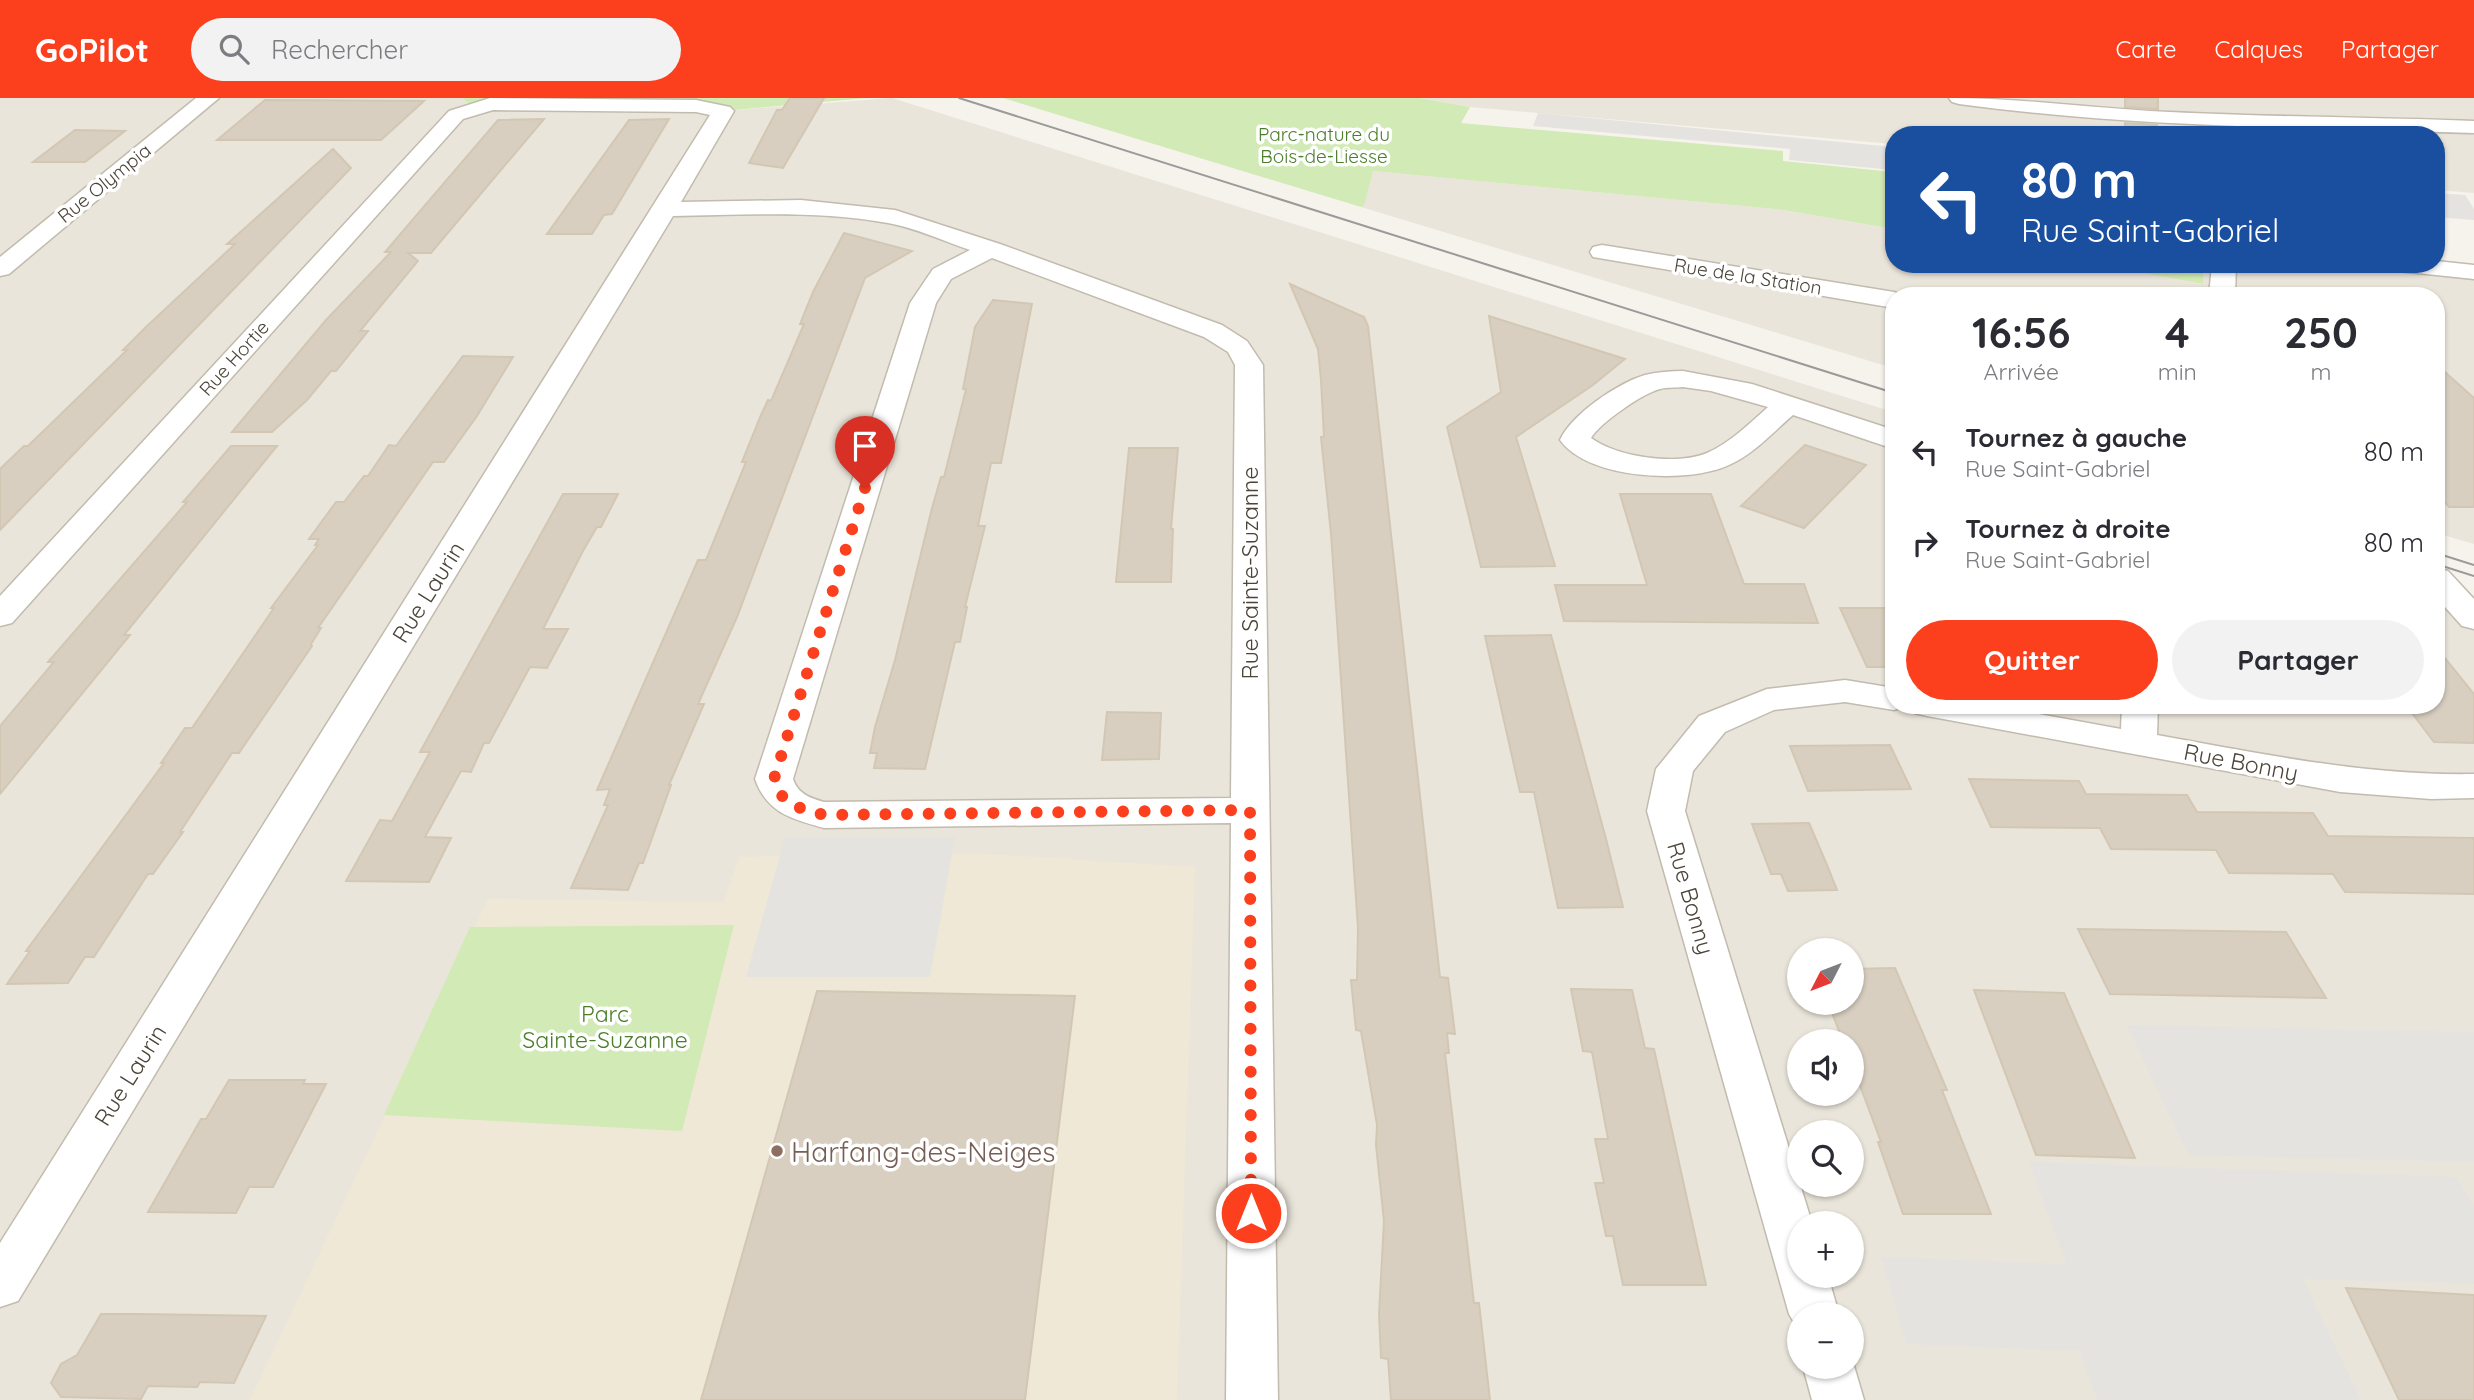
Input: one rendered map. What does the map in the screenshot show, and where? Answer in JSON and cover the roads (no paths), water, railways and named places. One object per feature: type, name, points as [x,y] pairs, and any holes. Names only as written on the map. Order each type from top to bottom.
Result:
[{"type":"street","name":"Rue Olympia","points":[[0,269],[209,98]]},
{"type":"street","points":[[1959,98],[2022,108],[2186,117],[2474,127]]},
{"type":"street","name":"Rue Laurin","points":[[0,1286],[723,111],[696,106],[506,104],[474,108]]},
{"type":"street","name":"Rue Hortie","points":[[0,616],[456,115],[474,108]]},
{"type":"street","points":[[2186,117],[2193,126]]},
{"type":"street","name":"Rue Sainte-Suzanne","points":[[665,209],[750,206],[846,210],[895,218],[992,249],[1213,331],[1238,347],[1249,365],[1252,1400]]},
{"type":"street","points":[[992,249],[942,274],[923,303],[774,779],[778,793],[791,806],[824,815],[1250,810]]},
{"type":"street","name":"Rue de la Station","points":[[1602,252],[1885,299]]},
{"type":"street","points":[[2445,269],[2474,272]]},
{"type":"street","points":[[1787,405],[1732,452],[1717,461],[1702,464],[1674,466],[1623,463],[1584,450],[1574,440],[1578,432],[1594,418],[1624,397],[1658,380],[1681,377],[1787,405],[1885,437]]},
{"type":"street","points":[[2445,588],[2474,619]]},
{"type":"street","name":"Rue Bonny","points":[[1787,1223],[1665,811],[1675,769],[1712,724],[1767,700],[1845,691],[1885,698]]},
{"type":"street","name":"Rue Bonny","points":[[1977,714],[2340,780],[2431,787],[2474,786]]},
{"type":"street","points":[[2139,743],[2140,714]]},
{"type":"street","points":[[1832,1379],[1838,1400]]},
{"type":"tram line","points":[[959,98],[1885,390]]},
{"type":"tram line","points":[[2445,556],[2474,565]]},
{"type":"tram line","points":[[2445,567],[2474,576]]},
{"type":"place","name":"Harfang-des-Neiges","points":[[777,1151]]},
{"type":"park label","name":"Parc-nature du Bois-de-Liesse","points":[[1324,145]]},
{"type":"park label","name":"Parc Sainte-Suzanne","points":[[605,1026]]}]
